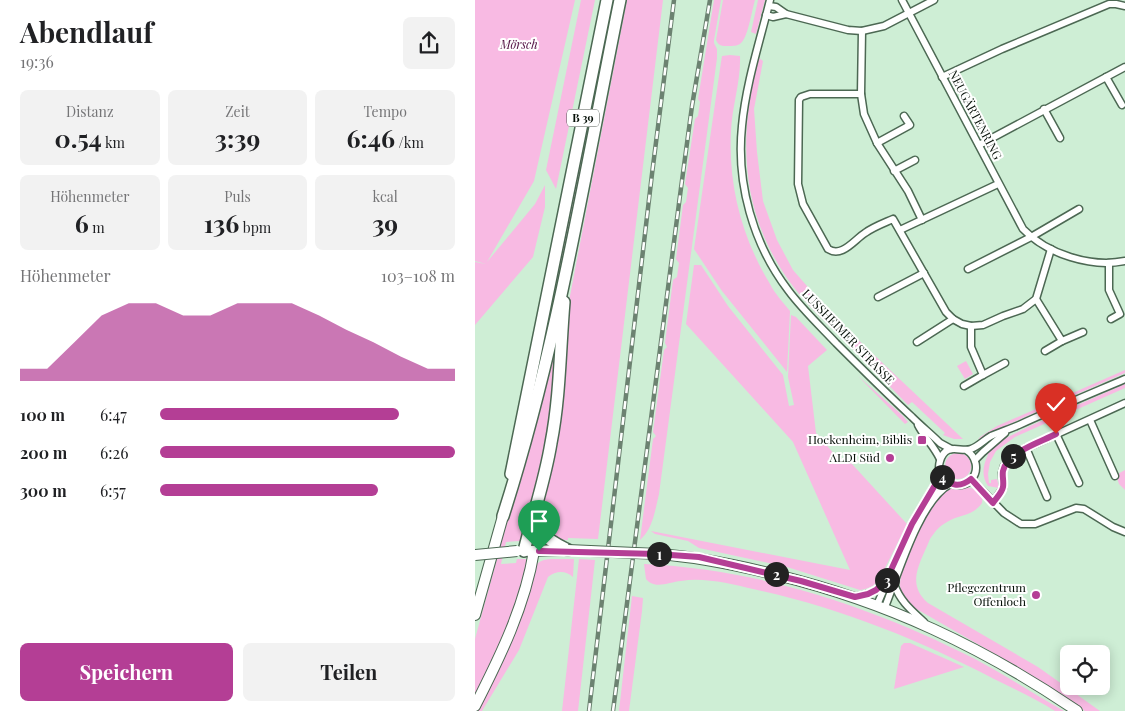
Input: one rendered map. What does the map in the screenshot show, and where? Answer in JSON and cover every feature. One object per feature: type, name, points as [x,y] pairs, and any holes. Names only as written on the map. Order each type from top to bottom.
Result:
[{"type":"highway","name":"B 39","points":[[503,516],[607,0]]},
{"type":"highway","name":"B 39","points":[[503,516],[521,460],[572,243],[620,0]]},
{"type":"highway","name":"B 39","points":[[525,551],[548,462],[555,424],[566,288],[572,243]]},
{"type":"highway","name":"B 39","points":[[538,501],[537,518],[539,528],[544,536],[568,550]]},
{"type":"main road","name":"B 39","points":[[475,615],[503,516]]},
{"type":"main road","points":[[475,555],[568,550],[699,557],[801,581],[881,606],[929,626],[1016,672],[1077,711]]},
{"type":"main road","points":[[475,706],[500,657],[515,621],[526,584],[525,551]]},
{"type":"street","name":"NEUGÄRTENRING","points":[[902,0],[1023,229],[1031,237],[1051,249],[1092,262],[1109,263],[1125,260]]},
{"type":"street","points":[[770,3],[786,14],[848,30],[862,31],[884,26],[934,0]]},
{"type":"street","name":"LUSSHEIMER STRASSE","points":[[770,3],[750,77],[741,127],[742,177],[754,228],[775,270],[787,289],[804,309],[940,443],[951,449]]},
{"type":"street","points":[[942,77],[1109,4],[1125,6]]},
{"type":"street","points":[[766,16],[773,17],[786,14]]},
{"type":"street","points":[[862,31],[861,94],[864,114],[877,143],[908,192],[922,220]]},
{"type":"street","points":[[979,145],[1125,67]]},
{"type":"street","points":[[1106,77],[1122,105]]},
{"type":"street","points":[[861,94],[810,94],[801,97],[798,106],[797,173],[800,194],[813,224],[827,249],[835,252],[851,245],[865,233],[893,219],[946,312],[953,319],[971,326],[983,325],[1023,309],[1036,299],[1051,249]]},
{"type":"street","points":[[1044,109],[1060,138]]},
{"type":"street","points":[[877,143],[910,125],[904,116]]},
{"type":"street","points":[[894,171],[915,160]]},
{"type":"street","points":[[900,230],[998,184]]},
{"type":"street","points":[[968,268],[1031,237],[1079,209]]},
{"type":"street","points":[[1109,263],[1109,290],[1120,314],[1111,319]]},
{"type":"street","points":[[877,297],[924,273]]},
{"type":"street","points":[[1036,299],[1062,342]]},
{"type":"street","points":[[917,342],[953,319]]},
{"type":"street","points":[[971,326],[971,347],[983,375]]},
{"type":"street","points":[[1045,351],[1083,332]]},
{"type":"street","points":[[964,386],[1005,363]]},
{"type":"street","points":[[966,450],[992,436],[1125,378]]},
{"type":"street","points":[[993,503],[1003,488],[1002,473],[1004,466],[1014,455],[1125,403]]},
{"type":"street","points":[[1090,420],[1115,476]]},
{"type":"street","name":"LUSSHEIMER STRASSE","points":[[917,421],[924,436],[941,458]]},
{"type":"street","points":[[975,460],[1007,430]]},
{"type":"street","points":[[1056,434],[1079,483]]},
{"type":"street","points":[[961,448],[966,450],[970,452],[975,460],[975,474],[965,484],[950,484],[941,475],[939,464],[941,458],[951,449],[961,448]]},
{"type":"street","points":[[1026,448],[1047,497]]},
{"type":"street","points":[[881,606],[886,581],[912,524],[941,475]]},
{"type":"street","points":[[971,479],[1009,518],[1021,524],[1035,524],[1076,508],[1084,509],[1113,527],[1125,532]]},
{"type":"street","points":[[881,606],[894,584],[901,562],[926,510],[940,492],[950,484]]},
{"type":"street","points":[[855,597],[876,590],[886,581]]},
{"type":"street","points":[[894,584],[898,595],[908,608],[929,626]]},
{"type":"green space","name":"Mörsch","points":[[475,0],[575,0],[534,181],[487,262],[535,204],[545,185],[545,207],[533,257],[475,325],[475,262],[486,264],[475,261]]},
{"type":"green space","points":[[581,0],[595,0],[556,189],[546,170]]},
{"type":"green space","points":[[611,0],[615,0],[545,346],[543,345]]},
{"type":"green space","points":[[627,0],[663,0],[598,539],[568,538],[568,540],[564,540],[553,536],[542,527],[542,503],[569,301]]},
{"type":"green space","points":[[714,0],[721,0],[714,40],[717,58],[659,494],[651,525],[640,540],[653,439],[656,436],[653,432],[664,350],[667,347],[665,343],[673,280],[677,277],[679,263],[676,259],[683,205],[686,202],[688,188],[685,184],[695,119],[698,116],[700,102],[698,99]]},
{"type":"green space","points":[[723,0],[755,0],[746,35],[741,43],[737,45],[721,46],[716,40]]},
{"type":"green space","points":[[758,0],[765,0],[756,34],[751,32]]},
{"type":"green space","points":[[722,56],[740,56],[731,131],[732,171],[735,191],[745,230],[760,266],[772,288],[790,311],[787,372],[722,291],[694,249]]},
{"type":"green space","points":[[759,58],[763,61],[754,109],[763,201],[777,240],[793,270],[834,317],[963,439],[954,439],[943,435],[945,433],[912,402],[908,405],[806,302],[787,278],[771,252],[760,226],[752,199],[746,144],[752,87]]},
{"type":"green space","points":[[694,265],[701,265],[728,306],[783,375],[789,406],[794,405],[788,377],[791,315],[796,317],[827,350],[808,366],[816,433],[835,455],[852,464],[907,524],[881,576],[870,587],[860,590],[787,567],[699,548],[688,541],[655,534],[651,531],[850,570],[793,442],[686,324]]},
{"type":"green space","points":[[556,323],[556,385],[541,470],[522,541],[520,543],[519,541],[506,542],[501,564],[516,563],[517,559],[526,559],[526,570],[508,630],[475,697],[475,639],[530,438]]},
{"type":"green space","points":[[966,361],[973,374],[965,379],[957,366]]},
{"type":"green space","points":[[1125,370],[1125,373],[998,429],[978,440],[997,426]]},
{"type":"green space","points":[[858,376],[902,415],[908,422],[905,424]]},
{"type":"green space","points":[[1125,384],[1125,388],[1015,437],[996,451],[990,462],[988,474],[989,483],[991,483],[991,480],[997,479],[999,488],[988,486],[984,474],[988,455],[986,452],[1002,440]]},
{"type":"green space","points":[[958,453],[967,457],[971,466],[967,475],[958,479],[949,475],[945,466],[949,457]]},
{"type":"green space","points":[[1125,470],[1125,490],[1119,484],[1116,475]]},
{"type":"green space","points":[[972,488],[980,493],[982,503],[974,511],[944,524],[930,539],[919,564],[916,580],[917,588],[928,603],[1038,667],[1060,683],[1060,694],[1023,670],[913,607],[903,596],[900,583],[907,556],[914,540],[929,511],[943,493],[950,489]]},
{"type":"green space","points":[[574,559],[573,577],[567,573],[560,572],[548,577],[519,650],[482,711],[477,711],[513,635],[525,604],[534,568],[542,560]]},
{"type":"green space","points":[[579,559],[595,560],[578,711],[562,711]]},
{"type":"green space","points":[[644,564],[687,567],[730,574],[814,594],[856,607],[936,640],[975,659],[1064,711],[1055,711],[965,664],[877,626],[846,615],[784,596],[736,585],[699,580],[654,584],[646,579]]},
{"type":"green space","points":[[632,596],[643,598],[642,611],[629,711],[619,711]]},
{"type":"green space","points":[[904,643],[910,643],[964,667],[894,689],[901,646]]},
{"type":"green space","points":[[1061,695],[1077,695],[1100,711],[1085,711]]},
{"type":"railway","points":[[589,711],[674,0]]},
{"type":"railway","points":[[613,711],[692,106],[710,0]]},
{"type":"place","name":"Hockenheim, Biblis","points":[[922,440]]},
{"type":"place","name":"ALDI Süd","points":[[890,458]]},
{"type":"place","name":"Pflegezentrum Offenloch","points":[[1036,595]]},
{"type":"route","points":[[539,551],[568,550],[699,557],[801,581],[855,597],[876,590],[886,581],[912,524],[941,475],[950,484],[965,484],[971,479],[993,503],[1003,488],[1002,473],[1004,466],[1011,458],[1019,451],[1056,434]]}]
